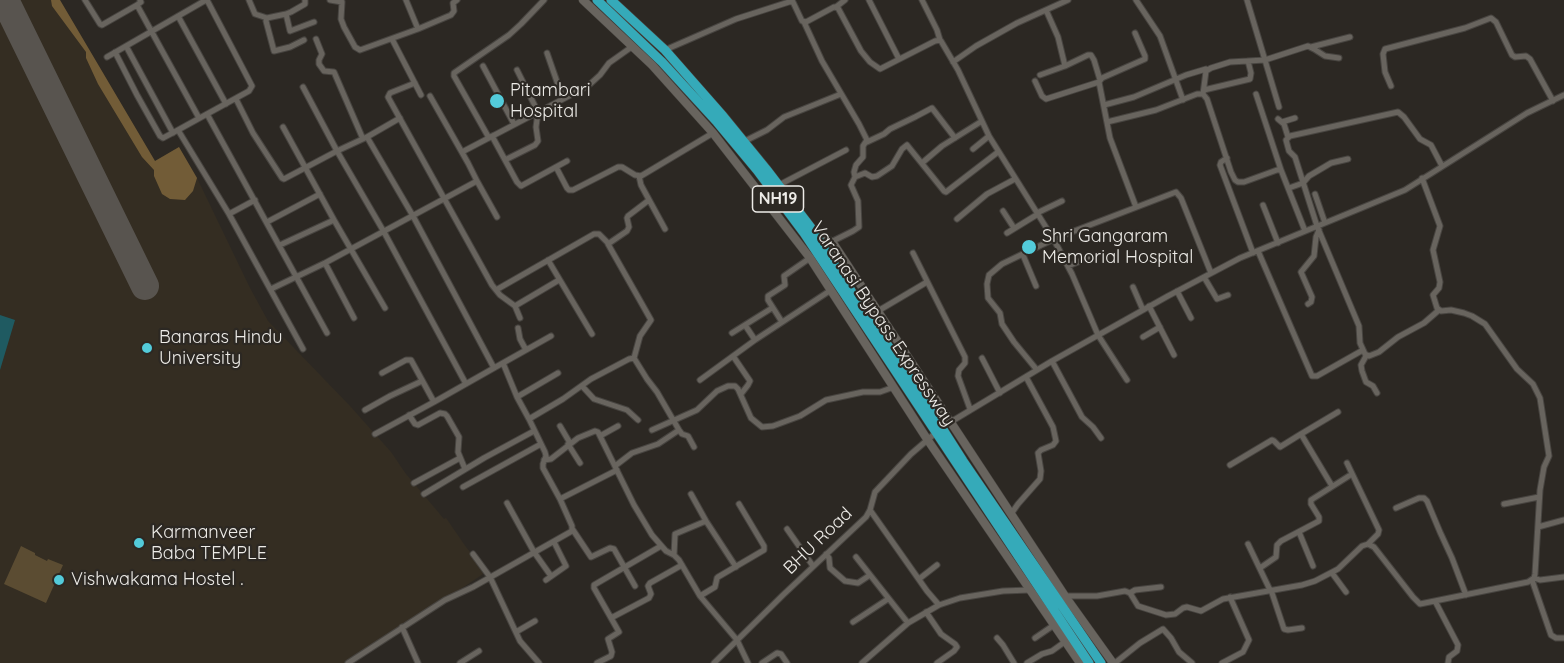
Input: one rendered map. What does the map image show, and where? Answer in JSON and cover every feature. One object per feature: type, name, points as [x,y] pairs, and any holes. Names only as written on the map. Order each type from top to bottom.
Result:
[{"type":"highway","name":"Varanasi Bypass Expressway","points":[[597,0],[662,62],[717,122],[757,170],[804,233],[1089,663]]},
{"type":"highway","name":"Varanasi Bypass Expressway","points":[[611,0],[665,50],[745,141],[779,185],[812,230],[963,461],[1101,663]]},
{"type":"street","points":[[85,0],[102,25],[141,2],[151,32],[199,118]]},
{"type":"street","points":[[107,57],[115,52],[206,0],[252,86],[249,92],[164,138],[160,136],[115,52]]},
{"type":"street","points":[[249,0],[255,14],[267,18],[286,14],[305,4],[305,0]]},
{"type":"street","points":[[330,0],[342,2],[342,23],[358,50],[452,15],[453,3],[457,0]]},
{"type":"street","points":[[406,0],[418,29]]},
{"type":"street","points":[[544,0],[509,35],[456,70],[454,74],[521,186],[567,161]]},
{"type":"street","points":[[583,0],[652,65],[713,133],[810,258],[1080,663]]},
{"type":"street","points":[[804,22],[836,7],[845,0]]},
{"type":"street","points":[[869,0],[899,60]]},
{"type":"street","points":[[922,0],[989,136],[1054,240],[1098,335],[1127,380]]},
{"type":"street","points":[[953,62],[1017,23],[1068,0]]},
{"type":"street","points":[[1136,0],[1160,36],[1183,100]]},
{"type":"street","points":[[1247,0],[1279,107]]},
{"type":"street","points":[[665,50],[736,19],[792,1],[867,142]]},
{"type":"street","points":[[836,7],[840,10],[856,44],[870,62],[878,68],[882,69],[940,40]]},
{"type":"street","points":[[1046,10],[1058,37],[1065,66]]},
{"type":"street","points":[[286,14],[290,31],[314,22]]},
{"type":"street","points":[[178,16],[226,104]]},
{"type":"street","points":[[267,18],[274,51],[304,40]]},
{"type":"street","points":[[1391,86],[1385,72],[1383,54],[1385,49],[1465,28],[1491,18],[1496,22],[1512,55],[1527,56],[1530,59],[1553,101]]},
{"type":"street","points":[[1035,81],[1042,96],[1046,99],[1099,81],[1145,59],[1135,33]]},
{"type":"street","points":[[1104,105],[1134,97],[1175,79],[1230,62],[1265,60],[1304,47],[1350,37]]},
{"type":"street","points":[[316,39],[322,54],[319,64],[324,71],[333,71],[335,74],[365,138],[413,216],[494,368]]},
{"type":"street","points":[[392,39],[421,95]]},
{"type":"street","points":[[126,46],[176,132],[230,214],[303,349]]},
{"type":"street","points":[[462,152],[588,86],[609,63],[633,46]]},
{"type":"street","points":[[1311,47],[1325,56],[1340,58]]},
{"type":"street","points":[[547,53],[563,99]]},
{"type":"street","points":[[1040,75],[1090,55],[1094,60],[1114,152],[1136,207]]},
{"type":"street","points":[[1107,122],[1156,110],[1197,94],[1250,79],[1248,61]]},
{"type":"street","points":[[483,66],[514,124]]},
{"type":"street","points":[[1208,69],[1205,74],[1204,92],[1233,177],[1238,182],[1244,182],[1281,170]]},
{"type":"street","points":[[505,159],[537,143],[538,138],[536,127],[538,112],[517,70]]},
{"type":"street","points":[[415,83],[388,95],[444,200],[496,290],[505,300],[515,306],[520,318]]},
{"type":"street","points":[[303,87],[466,384]]},
{"type":"street","points":[[745,141],[767,130],[784,117],[842,94]]},
{"type":"street","points":[[1256,94],[1281,170],[1305,231]]},
{"type":"street","points":[[949,423],[1052,361],[1177,291],[1240,258],[1305,231],[1318,228],[1405,190],[1527,113],[1564,95]]},
{"type":"street","points":[[430,96],[497,217]]},
{"type":"street","points":[[236,99],[253,133],[282,178],[287,178],[400,118]]},
{"type":"street","points":[[831,242],[859,227],[858,201],[851,185],[855,177],[854,170],[863,157],[863,146],[867,142],[932,108],[955,138]]},
{"type":"street","points":[[1288,137],[1398,112],[1420,139],[1431,145],[1442,166]]},
{"type":"street","points":[[207,114],[327,333]]},
{"type":"street","points":[[1295,118],[1280,120],[1288,137],[1286,140],[1295,157],[1318,228],[1359,326],[1360,343],[1365,353],[1361,365],[1362,371],[1366,382],[1373,386],[1377,393]]},
{"type":"street","points":[[922,162],[942,146],[982,122]]},
{"type":"street","points":[[283,127],[385,308]]},
{"type":"street","points":[[639,176],[713,133]]},
{"type":"street","points":[[973,149],[989,136]]},
{"type":"street","points":[[855,177],[865,174],[872,177],[877,176],[892,166],[907,145],[946,192],[998,152]]},
{"type":"street","points":[[779,185],[846,150]]},
{"type":"street","points":[[1227,158],[1220,165],[1255,252],[1294,332],[1312,376],[1317,376],[1365,353],[1376,354],[1382,351],[1398,337],[1424,323],[1438,310],[1458,311],[1480,320],[1490,329],[1520,372],[1536,388],[1541,403],[1549,456],[1544,467],[1539,497],[1533,579],[1551,635],[1564,638]]},
{"type":"street","points":[[1289,188],[1303,183],[1312,173],[1331,163],[1348,159]]},
{"type":"street","points":[[556,167],[569,190],[615,167],[622,167],[639,176],[641,185],[665,229]]},
{"type":"street","points":[[1422,178],[1440,226],[1433,250],[1440,282],[1432,297],[1438,310]]},
{"type":"street","points":[[957,219],[987,194],[1015,179]]},
{"type":"street","points":[[271,289],[325,263],[477,181]]},
{"type":"street","points":[[1307,195],[1318,192],[1318,187]]},
{"type":"street","points":[[1037,370],[1014,342],[1002,324],[1000,314],[989,300],[988,279],[991,273],[1002,264],[1054,240],[1176,192],[1211,273]]},
{"type":"street","points":[[267,222],[320,194]]},
{"type":"street","points":[[1315,194],[1325,223]]},
{"type":"street","points":[[230,214],[255,200]]},
{"type":"street","points":[[609,243],[628,230],[627,217],[649,200]]},
{"type":"street","points":[[1007,233],[1037,213],[1062,201]]},
{"type":"street","points":[[1263,205],[1278,243]]},
{"type":"street","points":[[1003,211],[1014,228]]},
{"type":"street","points":[[280,245],[334,220]]},
{"type":"street","points":[[1308,304],[1312,297],[1301,272],[1314,255],[1318,228]]},
{"type":"street","points":[[812,230],[831,242],[1065,596],[1114,663],[1163,629],[1179,652],[1192,663]]},
{"type":"street","points":[[496,290],[597,233],[601,235],[609,243],[608,247],[651,320],[640,336],[634,358],[657,392],[672,420],[682,434],[688,435],[694,447]]},
{"type":"street","points":[[913,253],[965,357],[965,363],[959,370],[958,376],[970,409]]},
{"type":"street","points":[[1023,255],[1036,286]]},
{"type":"street","points":[[1068,266],[1093,256]]},
{"type":"street","points":[[782,322],[772,308],[768,296],[785,285],[784,276],[810,258]]},
{"type":"street","points":[[548,260],[592,334]]},
{"type":"street","points":[[325,263],[354,318]]},
{"type":"street","points":[[1204,277],[1217,299],[1228,295]]},
{"type":"street","points":[[515,306],[559,280]]},
{"type":"street","points":[[878,311],[927,282]]},
{"type":"street","points":[[1133,287],[1143,310]]},
{"type":"street","points":[[700,380],[755,340],[831,290]]},
{"type":"street","points":[[1177,291],[1191,318]]},
{"type":"street","points":[[1149,306],[1174,355]]},
{"type":"street","points":[[732,333],[772,308]]},
{"type":"street","points":[[745,325],[755,340]]},
{"type":"street","points":[[1143,337],[1160,327]]},
{"type":"street","points":[[518,328],[520,339],[526,350]]},
{"type":"street","points":[[375,434],[551,336]]},
{"type":"street","points":[[733,356],[750,381],[741,394]]},
{"type":"street","points":[[529,419],[609,369],[629,358],[634,358]]},
{"type":"street","points":[[982,358],[999,393]]},
{"type":"street","points":[[382,374],[409,360],[413,363],[434,402]]},
{"type":"street","points":[[1052,361],[1083,417],[1101,438]]},
{"type":"street","points":[[503,363],[517,397],[546,454],[543,468],[560,499],[573,530],[591,557],[613,548],[635,586]]},
{"type":"street","points":[[517,397],[558,373]]},
{"type":"street","points":[[1011,514],[1040,479],[1038,453],[1056,441],[1053,427],[1026,377]]},
{"type":"street","points":[[365,410],[422,381]]},
{"type":"street","points":[[582,386],[594,399],[627,410],[638,420]]},
{"type":"street","points":[[652,430],[697,410],[717,391],[728,386],[735,386],[751,418],[759,426],[766,427],[800,416],[826,400],[863,392],[880,392],[894,387]]},
{"type":"street","points":[[1230,465],[1272,440],[1280,447],[1338,412]]},
{"type":"street","points":[[409,415],[418,425],[440,413],[445,414],[459,437],[457,449],[465,469]]},
{"type":"street","points":[[560,426],[580,463]]},
{"type":"street","points":[[600,436],[618,426]]},
{"type":"street","points":[[560,499],[616,468],[632,453],[658,444],[679,430]]},
{"type":"street","points":[[424,494],[534,431]]},
{"type":"street","points":[[544,460],[551,459],[578,438],[595,431],[598,432],[648,530],[661,546],[674,555],[682,565],[700,596],[737,640],[748,663]]},
{"type":"street","points":[[1301,434],[1332,486]]},
{"type":"street","name":"BHU Road","points":[[714,663],[866,517],[874,492],[930,437]]},
{"type":"street","points":[[463,487],[541,444]]},
{"type":"street","points":[[414,483],[460,458]]},
{"type":"street","points":[[1065,596],[1097,596],[1125,591],[1130,593],[1142,608],[1171,615],[1187,607],[1201,611],[1230,597],[1302,585],[1332,573],[1362,546],[1368,544],[1379,530],[1347,463]]},
{"type":"street","points":[[1260,568],[1276,557],[1278,543],[1319,521],[1311,500],[1352,474]]},
{"type":"street","points":[[691,494],[736,567]]},
{"type":"street","points":[[1504,504],[1539,497]]},
{"type":"street","points":[[1396,508],[1419,498],[1427,501],[1466,595]]},
{"type":"street","points":[[507,503],[548,578],[566,566],[554,542]]},
{"type":"street","points":[[700,596],[715,587],[718,577],[765,548],[739,504]]},
{"type":"street","points":[[870,510],[939,605]]},
{"type":"street","points":[[1538,527],[1564,520]]},
{"type":"street","points":[[674,555],[675,534],[706,521]]},
{"type":"street","points":[[787,529],[813,566]]},
{"type":"street","points":[[348,663],[451,596],[473,587],[573,530]]},
{"type":"street","points":[[1299,532],[1313,566]]},
{"type":"street","points":[[1248,544],[1270,590],[1284,629],[1302,628]]},
{"type":"street","points":[[1368,544],[1374,547],[1420,604],[1533,579],[1564,577]]},
{"type":"street","points":[[597,663],[611,657],[612,652],[608,639],[619,632],[594,585],[661,546]]},
{"type":"street","points":[[474,554],[490,577],[516,632],[536,662]]},
{"type":"street","points":[[826,554],[830,568],[845,581],[858,583],[870,575]]},
{"type":"street","points":[[856,556],[908,623]]},
{"type":"street","points":[[611,618],[649,598],[651,594],[649,585],[682,565]]},
{"type":"street","points":[[919,579],[937,565]]},
{"type":"street","points":[[1332,573],[1346,592]]},
{"type":"street","points":[[1130,593],[1135,590],[1161,587]]},
{"type":"street","points":[[862,663],[908,623],[939,605],[967,597],[1003,591],[1030,590]]},
{"type":"street","points":[[1222,663],[1243,652],[1249,640],[1230,597]]},
{"type":"street","points":[[853,622],[888,598]]},
{"type":"street","points":[[1435,601],[1458,645],[1457,651],[1449,657],[1448,663]]},
{"type":"street","points":[[926,612],[941,634],[957,647],[937,663]]},
{"type":"street","points":[[516,632],[535,621]]},
{"type":"street","points":[[1035,638],[1054,625]]},
{"type":"street","points":[[402,627],[418,663]]},
{"type":"street","points":[[997,638],[1014,663]]},
{"type":"street","points":[[1027,663],[1054,650],[1066,641]]},
{"type":"street","points":[[460,663],[479,651]]},
{"type":"street","points":[[762,663],[777,653],[781,654],[787,663]]},
{"type":"shaded area","name":"Banaras Hindu University","points":[[0,0],[60,0],[155,161],[179,147],[197,178],[268,321],[391,452],[406,474],[444,519],[446,518],[486,572],[350,663],[0,663]]},
{"type":"shaded area","points":[[51,0],[60,0],[155,161],[179,147],[197,178],[193,191],[185,200],[170,199],[162,194],[154,176],[154,170],[142,157],[98,84],[86,58],[86,52],[52,6]]},
{"type":"shaded area","points":[[21,546],[47,561],[48,559],[63,565],[46,603],[4,584]]},
{"type":"water","points":[[0,315],[15,320],[0,370]]},
{"type":"runway","points":[[5,0],[145,286]]},
{"type":"place","name":"Pitambari Hospital","points":[[497,101]]},
{"type":"place","name":"Shri Gangaram Memorial Hospital","points":[[1029,247]]},
{"type":"place","name":"Banaras Hindu University","points":[[147,348]]},
{"type":"place","name":"Karmanveer Baba TEMPLE","points":[[139,543]]},
{"type":"place","name":"Vishwakama Hostel .","points":[[59,580]]}]
